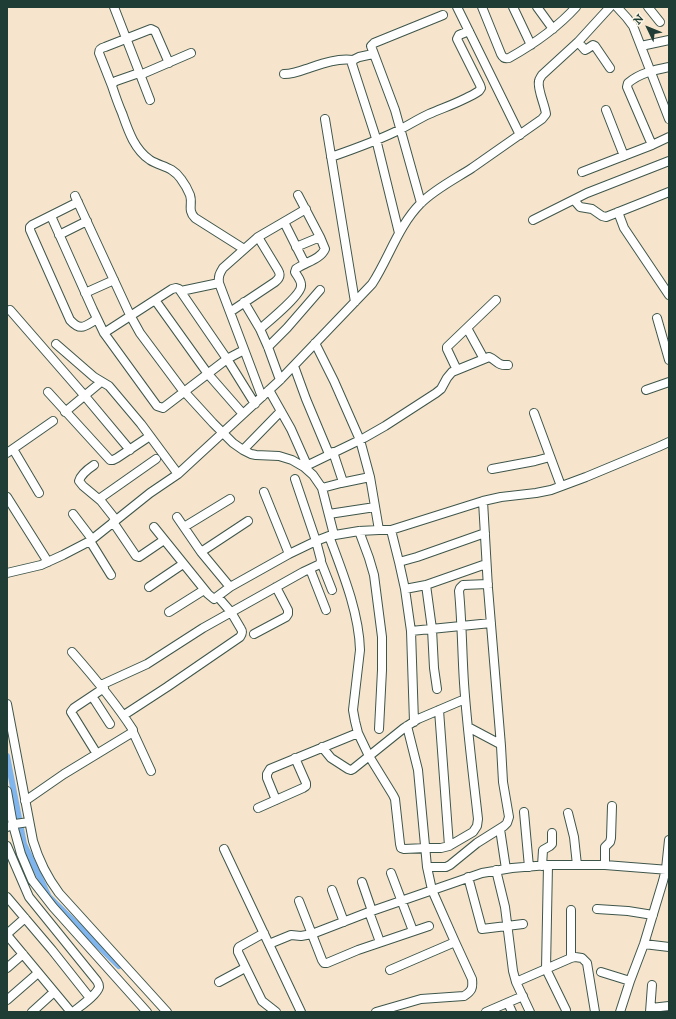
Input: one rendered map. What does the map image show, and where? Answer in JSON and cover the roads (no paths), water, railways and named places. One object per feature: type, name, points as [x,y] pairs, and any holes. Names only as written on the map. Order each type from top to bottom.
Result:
[{"type":"street","points":[[457,7],[520,135]]},
{"type":"street","points":[[482,7],[501,54],[506,58],[509,58],[531,45],[553,29],[576,7]]},
{"type":"street","points":[[513,7],[531,45]]},
{"type":"street","points":[[537,7],[553,29]]},
{"type":"street","points":[[617,7],[633,26],[669,120]]},
{"type":"street","points":[[648,7],[660,22]]},
{"type":"street","points":[[7,573],[35,567],[48,562],[91,540],[114,521],[178,474],[222,432],[255,404],[294,366],[372,284],[399,233],[421,203],[542,119],[546,114],[538,82],[542,75],[578,42],[605,9]]},
{"type":"street","points":[[116,12],[150,100]]},
{"type":"street","points":[[421,203],[401,130],[371,46],[374,43],[443,15]]},
{"type":"street","points":[[169,63],[154,30],[149,29],[105,46],[99,50],[136,146],[149,159],[171,169],[180,177],[190,195],[190,212],[195,218],[244,249]]},
{"type":"street","points":[[331,157],[401,130],[413,121],[479,91],[481,88],[480,85],[457,39],[459,35],[469,31]]},
{"type":"street","points":[[641,46],[669,40]]},
{"type":"street","points":[[578,42],[585,50],[591,45],[595,46],[610,68]]},
{"type":"street","points":[[112,86],[116,81],[140,74],[192,53]]},
{"type":"street","points":[[284,74],[292,74],[324,63],[340,60],[353,60],[373,54]]},
{"type":"street","points":[[353,60],[353,67],[377,140],[399,233]]},
{"type":"street","points":[[652,145],[627,87],[631,80],[640,74],[669,68]]},
{"type":"street","points":[[606,110],[624,156]]},
{"type":"street","points":[[325,119],[355,302]]},
{"type":"street","points":[[582,172],[669,137]]},
{"type":"street","points":[[533,220],[587,193],[669,161]]},
{"type":"street","points":[[574,200],[580,207],[592,209],[604,217],[669,192]]},
{"type":"street","points":[[260,329],[284,308],[302,287],[301,282],[295,272],[296,269],[317,257],[324,251],[324,246],[320,236],[298,195]]},
{"type":"street","points":[[97,319],[84,326],[78,327],[70,320],[30,230],[32,225],[51,216],[77,199],[130,315],[140,333],[184,392],[233,443],[243,450],[256,455],[285,458],[305,466],[360,440],[385,426],[436,393],[441,389],[449,375],[457,370],[490,357],[503,366],[508,365]]},
{"type":"street","points":[[262,397],[219,283],[219,273],[258,237],[306,209]]},
{"type":"street","points":[[618,212],[624,228],[669,295]]},
{"type":"street","points":[[51,216],[104,333],[157,406],[163,408],[227,359],[244,350]]},
{"type":"street","points":[[59,235],[87,221]]},
{"type":"street","points":[[284,222],[305,264]]},
{"type":"street","points":[[296,247],[320,236]]},
{"type":"street","points":[[230,312],[279,278],[280,274],[278,270],[258,237]]},
{"type":"street","points":[[85,293],[114,280]]},
{"type":"street","points":[[181,291],[219,283]]},
{"type":"street","points":[[104,333],[155,300],[176,288],[179,289],[227,359],[255,404]]},
{"type":"street","points":[[268,346],[287,328],[320,290]]},
{"type":"street","points":[[155,300],[208,374],[242,414]]},
{"type":"street","points":[[457,370],[446,348],[496,300]]},
{"type":"street","points":[[244,302],[268,346],[280,380]]},
{"type":"street","points":[[10,310],[130,450]]},
{"type":"street","points":[[657,318],[668,355]]},
{"type":"street","points":[[467,328],[484,359]]},
{"type":"street","points":[[315,343],[334,381],[360,440],[370,477],[379,530]]},
{"type":"street","points":[[56,344],[94,377],[109,386],[123,401],[178,474]]},
{"type":"street","points":[[294,366],[306,400],[343,482]]},
{"type":"street","points":[[65,412],[101,382]]},
{"type":"street","points":[[646,390],[669,382]]},
{"type":"street","points":[[269,390],[291,429],[305,466],[322,488],[329,514],[332,536],[352,603],[360,640],[354,710],[358,733],[369,756],[391,790],[395,799],[401,848],[404,849],[441,848],[449,846],[473,832],[478,823],[465,699],[459,591],[463,585],[488,584]]},
{"type":"street","points":[[48,392],[110,460],[117,458],[150,436]]},
{"type":"street","points":[[243,450],[281,411]]},
{"type":"street","points":[[534,413],[560,486]]},
{"type":"street","points":[[39,493],[10,451],[53,421]]},
{"type":"street","points":[[154,527],[204,590],[213,599],[215,599],[230,588],[289,554],[316,541],[332,536],[359,531],[391,530],[501,497],[544,492],[586,477],[669,442]]},
{"type":"street","points":[[492,469],[550,457]]},
{"type":"street","points":[[99,499],[156,459]]},
{"type":"street","points":[[94,465],[79,478],[79,481],[99,499],[136,556],[139,557],[164,540]]},
{"type":"street","points":[[322,488],[370,477]]},
{"type":"street","points":[[295,479],[316,541],[321,562],[332,590]]},
{"type":"street","points":[[264,492],[289,554]]},
{"type":"street","points":[[7,497],[48,562]]},
{"type":"street","points":[[184,528],[230,499]]},
{"type":"street","points":[[427,867],[446,867],[450,865],[477,843],[504,826],[509,817],[503,782],[486,564],[483,502]]},
{"type":"street","points":[[329,514],[375,507]]},
{"type":"street","points":[[73,514],[91,540],[111,575]]},
{"type":"street","points":[[177,517],[201,552],[230,588]]},
{"type":"street","points":[[201,552],[248,521]]},
{"type":"street","points":[[391,530],[405,590],[411,631],[414,722]]},
{"type":"street","points":[[359,531],[374,575],[382,637],[379,729]]},
{"type":"street","points":[[399,562],[485,533]]},
{"type":"street","points":[[97,754],[71,712],[74,708],[102,687],[153,660],[194,633],[321,562]]},
{"type":"street","points":[[149,587],[184,564]]},
{"type":"street","points":[[405,590],[486,564]]},
{"type":"street","points":[[310,569],[326,610]]},
{"type":"street","points":[[426,584],[432,629],[434,668],[437,688]]},
{"type":"street","points":[[254,634],[286,617],[288,614],[288,610],[276,587]]},
{"type":"street","points":[[169,612],[204,590]]},
{"type":"street","points":[[124,715],[240,637],[243,632],[231,612],[218,597]]},
{"type":"street","points":[[411,631],[491,623]]},
{"type":"street","points":[[72,652],[124,715],[134,732],[151,771]]},
{"type":"street","points":[[92,696],[110,724]]},
{"type":"street","points":[[322,748],[331,758],[351,770],[407,726],[465,699]]},
{"type":"street","points":[[7,704],[25,801],[27,822],[37,855],[46,874],[59,893],[167,1012]]},
{"type":"street","points":[[439,710],[449,846]]},
{"type":"street","points":[[376,1012],[421,999],[464,996],[469,993],[472,988],[472,979],[432,890],[427,867],[418,770],[407,726]]},
{"type":"street","points":[[468,727],[500,744]]},
{"type":"street","points":[[25,801],[64,774],[134,732]]},
{"type":"street","points":[[276,800],[267,778],[267,774],[270,769],[358,733]]},
{"type":"street","points":[[258,808],[306,786],[295,758]]},
{"type":"street","points":[[7,791],[11,826],[21,854],[37,888],[147,1012]]},
{"type":"street","points":[[605,865],[605,847],[610,842],[611,838],[612,806]]},
{"type":"street","points":[[524,812],[529,867]]},
{"type":"street","points":[[568,813],[574,837],[577,865]]},
{"type":"street","points":[[11,826],[27,822]]},
{"type":"street","points":[[500,829],[506,869]]},
{"type":"street","points":[[552,834],[552,844],[543,850],[545,865],[546,969],[566,1010]]},
{"type":"street","points":[[620,1012],[644,944],[667,870],[669,840]]},
{"type":"street","points":[[7,846],[29,897],[98,981],[98,989],[95,994],[72,1012],[7,935],[25,918]]},
{"type":"street","points":[[224,849],[301,1012]]},
{"type":"street","points":[[269,944],[291,936],[312,934],[371,911],[468,877],[496,870],[545,865],[605,865],[667,870]]},
{"type":"street","points":[[496,870],[505,907],[513,971],[516,982],[530,1012]]},
{"type":"street","points":[[391,873],[413,931]]},
{"type":"street","points":[[468,877],[482,929],[523,924]]},
{"type":"street","points":[[362,882],[380,942]]},
{"type":"street","points":[[332,890],[344,922]]},
{"type":"street","points":[[7,897],[90,998]]},
{"type":"street","points":[[299,901],[324,963],[429,926]]},
{"type":"street","points":[[597,909],[628,911],[652,915]]},
{"type":"street","points":[[570,910],[571,958]]},
{"type":"street","points":[[264,934],[238,948],[238,952],[262,1001],[276,1012]]},
{"type":"street","points":[[390,970],[455,942]]},
{"type":"street","points":[[644,944],[669,947]]},
{"type":"street","points":[[7,968],[23,954]]},
{"type":"street","points":[[516,982],[571,958],[582,958],[587,963],[595,1012]]},
{"type":"street","points":[[219,982],[246,968]]},
{"type":"street","points":[[601,972],[630,981]]},
{"type":"street","points":[[7,1000],[38,973]]},
{"type":"street","points":[[652,985],[650,1010],[669,1006]]},
{"type":"street","points":[[32,1012],[54,992]]},
{"type":"street","points":[[486,1012],[523,996]]},
{"type":"street","points":[[508,1002],[512,1012]]},
{"type":"waterway","points":[[7,756],[24,844],[49,897],[119,966]]}]
